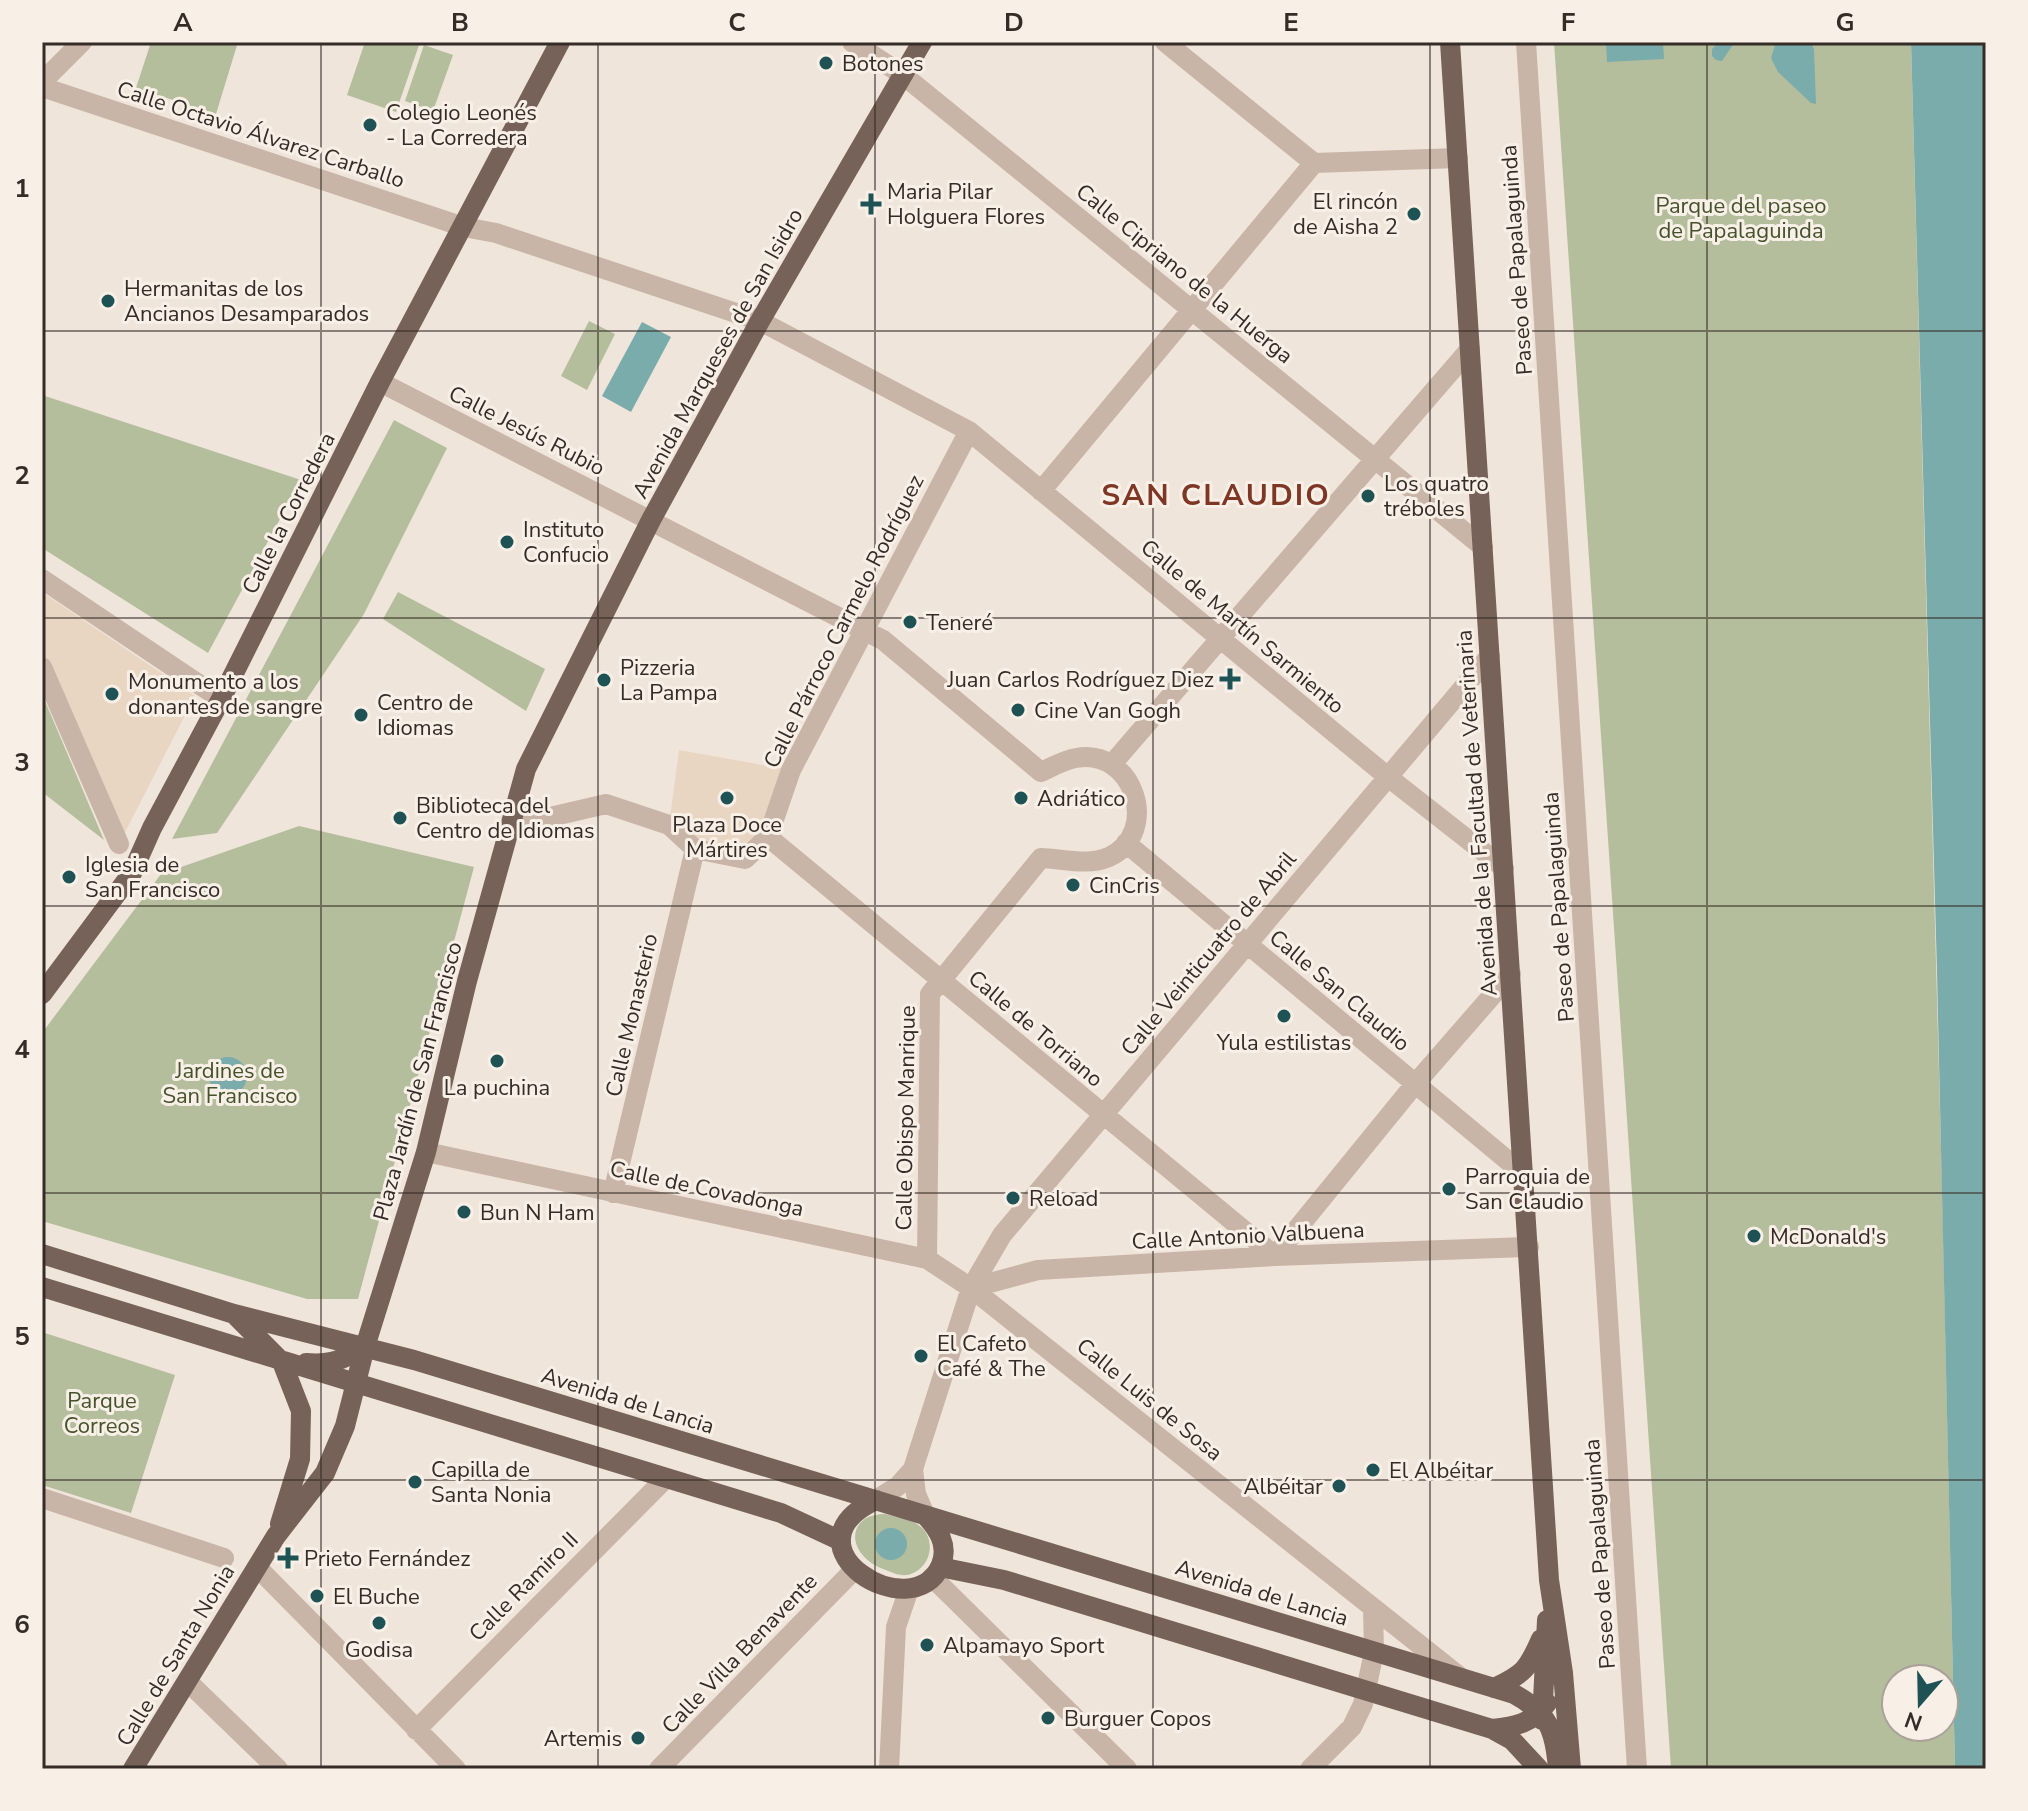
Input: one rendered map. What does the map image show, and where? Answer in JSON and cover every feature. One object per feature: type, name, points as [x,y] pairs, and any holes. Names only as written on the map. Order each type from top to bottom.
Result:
[{"type":"main road","name":"Calle la Corredera","points":[[42,994],[132,873],[152,828],[221,699],[380,382],[560,42]]},
{"type":"main road","name":"Avenida Marqueses de San Isidro","points":[[511,826],[526,769],[651,520],[760,321],[922,42]]},
{"type":"main road","name":"Avenida de la Facultad de Veterinaria","points":[[1450,42],[1549,1580],[1563,1673],[1571,1769]]},
{"type":"main road","name":"Plaza Jardín de San Francisco","points":[[276,1536],[325,1473],[345,1426],[365,1347],[426,1152],[467,981],[511,826]]},
{"type":"main road","points":[[42,1254],[234,1314],[365,1347]]},
{"type":"main road","points":[[42,1287],[781,1513],[841,1541]]},
{"type":"main road","points":[[234,1314],[282,1362],[301,1411],[300,1459],[276,1536]]},
{"type":"main road","points":[[282,1362],[327,1365],[365,1347]]},
{"type":"main road","name":"Avenida de Lancia","points":[[365,1347],[1514,1694],[1541,1711]]},
{"type":"main road","points":[[876,1500],[849,1517],[841,1541],[846,1560],[854,1570],[894,1589],[909,1589],[936,1572],[944,1554],[938,1529],[925,1515]]},
{"type":"main road","name":"Calle de Santa Nonia","points":[[133,1769],[276,1536]]},
{"type":"main road","points":[[936,1572],[1004,1580],[1492,1729],[1512,1740],[1539,1769]]},
{"type":"main road","name":"Avenida de la Facultad de Veterinaria","points":[[1547,1769],[1541,1711],[1549,1580]]},
{"type":"main road","points":[[1494,1688],[1519,1677],[1531,1662],[1547,1616]]},
{"type":"main road","points":[[1492,1729],[1513,1727],[1541,1711],[1563,1673]]},
{"type":"main road","points":[[1541,1711],[1554,1740],[1558,1769]]},
{"type":"street","points":[[46,80],[82,42]]},
{"type":"street","name":"Calle Cipriano de la Huerga","points":[[852,42],[903,75],[1483,547]]},
{"type":"street","points":[[1165,42],[1314,163],[1458,158]]},
{"type":"street","name":"Paseo de Papalaguinda","points":[[1526,42],[1637,1769]]},
{"type":"street","name":"Calle Octavio Álvarez Carballo","points":[[46,80],[464,227]]},
{"type":"street","points":[[1041,491],[1314,163]]},
{"type":"street","name":"Calle de Martín Sarmiento","points":[[464,227],[496,233],[760,321],[969,431],[1388,777],[1504,868]]},
{"type":"street","points":[[1112,764],[1470,349]]},
{"type":"street","name":"Calle Jesús Rubio","points":[[380,382],[865,630]]},
{"type":"street","name":"Calle Párroco Carmelo Rodríguez","points":[[768,837],[791,770],[969,431]]},
{"type":"street","points":[[42,579],[221,699]]},
{"type":"street","points":[[865,630],[883,640],[1041,772],[1076,758],[1093,757],[1112,764],[1123,773],[1133,788],[1138,806],[1136,824],[1126,843],[1111,856],[1088,863],[1041,858],[940,979]]},
{"type":"street","name":"Calle Veinticuatro de Abril","points":[[913,1469],[971,1288],[1002,1235],[1490,656]]},
{"type":"street","points":[[42,667],[119,844]]},
{"type":"street","points":[[511,826],[606,804],[669,825],[695,849],[745,859],[768,837]]},
{"type":"street","name":"Calle de Torriano","points":[[768,837],[1275,1256]]},
{"type":"street","name":"Calle San Claudio","points":[[1126,843],[1524,1174]]},
{"type":"street","name":"Calle Monasterio","points":[[613,1193],[695,849]]},
{"type":"street","points":[[1275,1256],[1415,1084],[1511,974]]},
{"type":"street","name":"Calle Obispo Manrique","points":[[927,1259],[930,994],[940,979]]},
{"type":"street","name":"Calle de Covadonga","points":[[426,1152],[927,1259],[971,1288]]},
{"type":"street","name":"Calle Antonio Valbuena","points":[[971,1288],[1038,1270],[1275,1256],[1529,1247]]},
{"type":"street","name":"Calle Luis de Sosa","points":[[971,1288],[1461,1678]]},
{"type":"street","points":[[876,1500],[898,1486],[913,1469]]},
{"type":"street","points":[[913,1469],[916,1494],[925,1515]]},
{"type":"street","name":"Calle Ramiro II","points":[[416,1730],[666,1478]]},
{"type":"street","points":[[42,1498],[224,1558]]},
{"type":"street","points":[[257,1567],[456,1769]]},
{"type":"street","name":"Calle Villa Benavente","points":[[659,1769],[854,1570]]},
{"type":"street","points":[[936,1572],[1127,1769]]},
{"type":"street","points":[[889,1769],[896,1627],[909,1589]]},
{"type":"street","points":[[1310,1769],[1352,1727],[1363,1704],[1374,1652],[1373,1608]]},
{"type":"street","points":[[187,1681],[278,1769]]},
{"type":"green space","points":[[151,42],[238,42],[216,114],[136,88]]},
{"type":"green space","points":[[365,42],[420,42],[396,112],[347,95]]},
{"type":"green space","name":"Parque del paseo de Papalaguinda","points":[[1554,42],[1911,42],[1953,1663],[1880,1663],[1880,1743],[1954,1743],[1955,1769],[1671,1769]]},
{"type":"green space","points":[[424,45],[453,55],[433,111],[405,101]]},
{"type":"green space","points":[[589,321],[615,334],[587,390],[561,376]]},
{"type":"green space","points":[[42,395],[301,480],[208,653],[42,548]]},
{"type":"green space","points":[[394,420],[447,448],[364,614],[217,833],[172,839]]},
{"type":"green space","points":[[398,592],[545,669],[526,711],[383,619]]},
{"type":"green space","points":[[42,694],[104,840],[42,792]]},
{"type":"green space","name":"Jardines de San Francisco","points":[[299,826],[474,867],[358,1299],[307,1299],[42,1221],[42,1033],[161,874]]},
{"type":"green space","name":"Parque Correos","points":[[42,1332],[175,1375],[131,1513],[42,1485]]},
{"type":"green space","points":[[885,1514],[913,1522],[926,1533],[929,1555],[915,1572],[901,1575],[883,1569],[862,1554],[857,1545],[857,1527],[863,1520]]},
{"type":"shaded area","points":[[42,592],[195,696],[119,844],[42,667]]},
{"type":"shaded area","name":"Plaza Doce Mártires","points":[[679,750],[791,770],[768,837],[745,859],[695,849],[669,825]]},
{"type":"water","points":[[1606,42],[1663,42],[1664,59],[1607,62]]},
{"type":"water","points":[[1719,42],[1735,42],[1722,61],[1712,56],[1712,49]]},
{"type":"water","points":[[1776,42],[1811,43],[1814,49],[1816,104],[1811,103],[1778,72],[1771,58]]},
{"type":"water","points":[[1911,42],[1986,42],[1986,1769],[1955,1769],[1954,1743],[1960,1743],[1960,1663],[1953,1663]]},
{"type":"water","points":[[642,322],[671,337],[631,412],[602,396]]},
{"type":"water","points":[[228,1057],[241,1063],[247,1076],[241,1089],[228,1095],[215,1089],[209,1076],[215,1063]]},
{"type":"water","points":[[891,1528],[902,1533],[907,1544],[902,1555],[891,1560],[880,1555],[875,1544],[880,1533]]},
{"type":"place","name":"Botones","points":[[826,63]]},
{"type":"place","name":"Colegio Leonés - La Corredera","points":[[370,125]]},
{"type":"place","name":"Maria Pilar Holguera Flores","points":[[871,204]]},
{"type":"place","name":"El rincón de Aisha 2","points":[[1414,214]]},
{"type":"place","name":"Hermanitas de los Ancianos Desamparados","points":[[108,301]]},
{"type":"place","name":"Los quatro tréboles","points":[[1368,496]]},
{"type":"place","name":"Instituto Confucio","points":[[507,542]]},
{"type":"place","name":"Teneré","points":[[910,622]]},
{"type":"place","name":"Juan Carlos Rodríguez Diez","points":[[1230,679]]},
{"type":"place","name":"Pizzeria La Pampa","points":[[604,680]]},
{"type":"place","name":"Monumento a los donantes de sangre","points":[[112,694]]},
{"type":"place","name":"Cine Van Gogh","points":[[1018,710]]},
{"type":"place","name":"Centro de Idiomas","points":[[361,715]]},
{"type":"place","name":"Plaza Doce Mártires","points":[[727,798]]},
{"type":"place","name":"Adriático","points":[[1021,798]]},
{"type":"place","name":"Biblioteca del Centro de Idiomas","points":[[400,818]]},
{"type":"place","name":"Iglesia de San Francisco","points":[[69,877]]},
{"type":"place","name":"CinCris","points":[[1073,885]]},
{"type":"place","name":"Yula estilistas","points":[[1284,1016]]},
{"type":"place","name":"La puchina","points":[[497,1061]]},
{"type":"place","name":"Parroquia de San Claudio","points":[[1449,1189]]},
{"type":"place","name":"Reload","points":[[1013,1198]]},
{"type":"place","name":"Bun N Ham","points":[[464,1212]]},
{"type":"place","name":"McDonald's","points":[[1754,1236]]},
{"type":"place","name":"El Cafeto Café & The","points":[[921,1356]]},
{"type":"place","name":"El Albéitar","points":[[1373,1470]]},
{"type":"place","name":"Capilla de Santa Nonia","points":[[415,1482]]},
{"type":"place","name":"Albéitar","points":[[1339,1486]]},
{"type":"place","name":"Prieto Fernández","points":[[288,1558]]},
{"type":"place","name":"El Buche","points":[[317,1596]]},
{"type":"place","name":"Godisa","points":[[379,1623]]},
{"type":"place","name":"Alpamayo Sport","points":[[927,1645]]},
{"type":"place","name":"Burguer Copos","points":[[1048,1718]]},
{"type":"place","name":"Artemis","points":[[638,1738]]},
{"type":"district","name":"SAN CLAUDIO","points":[[1216,495]]}]
